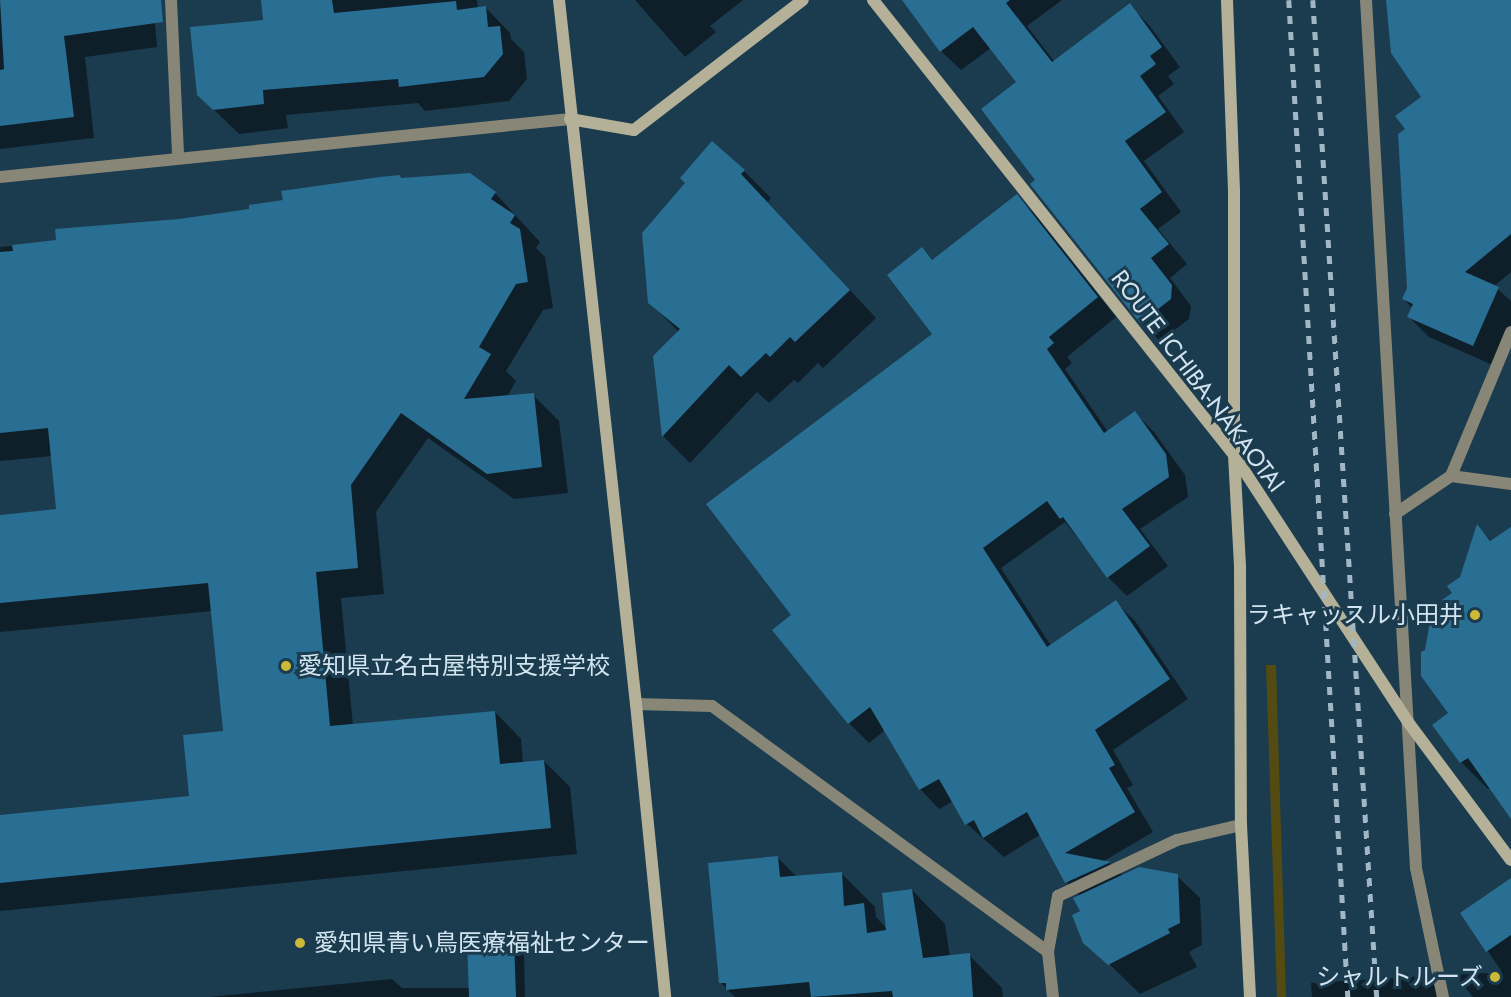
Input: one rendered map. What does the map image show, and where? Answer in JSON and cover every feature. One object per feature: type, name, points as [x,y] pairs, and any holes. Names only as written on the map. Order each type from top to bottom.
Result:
[{"type":"street","points":[[171,0],[178,158]]},
{"type":"street","points":[[559,0],[570,119],[636,704],[664,997]]},
{"type":"street","points":[[0,177],[570,119],[634,130],[802,0]]},
{"type":"street","name":"ROUTE ICHIBA-NAKAOTAI","points":[[873,0],[1234,455],[1408,722],[1511,860]]},
{"type":"street","points":[[1227,0],[1234,190],[1234,455],[1240,567],[1241,825],[1250,997]]},
{"type":"street","points":[[1366,0],[1416,868],[1443,997]]},
{"type":"street","points":[[1395,514],[1451,476],[1511,332]]},
{"type":"street","points":[[1451,476],[1511,484]]},
{"type":"street","points":[[636,704],[712,706],[1048,952]]},
{"type":"street","points":[[1053,997],[1048,952],[1058,896],[1177,840],[1241,825]]},
{"type":"shaded area","points":[[1266,665],[1276,665],[1286,997],[1277,997]]},
{"type":"building","points":[[0,0],[161,0],[163,22],[64,36],[74,117],[0,126],[0,70],[4,69]]},
{"type":"building","points":[[261,0],[332,0],[334,13],[456,1],[457,10],[486,6],[488,27],[500,26],[503,54],[484,77],[399,87],[398,79],[263,90],[264,104],[213,110],[197,95],[190,27],[263,20]]},
{"type":"building","points":[[902,0],[1010,0],[1006,3],[1052,62],[1130,3],[1162,47],[1150,56],[1156,64],[1140,76],[1166,112],[1125,141],[1162,192],[1140,209],[1169,244],[1151,258],[1172,285],[1171,299],[1140,323],[1030,184],[1035,180],[981,109],[1016,82],[973,27],[940,52]]},
{"type":"building","points":[[1386,0],[1511,0],[1511,234],[1465,272],[1499,287],[1473,346],[1407,317],[1413,304],[1402,299],[1407,288],[1398,134],[1405,129],[1395,116],[1421,97],[1391,53]]},
{"type":"building","points":[[712,141],[745,170],[741,174],[850,290],[795,342],[790,337],[770,357],[766,353],[741,377],[729,365],[662,437],[653,356],[680,329],[648,303],[642,233],[685,183],[680,178]]},
{"type":"building","points":[[470,173],[496,192],[491,199],[515,215],[510,223],[520,229],[528,282],[516,284],[479,347],[491,354],[464,399],[534,393],[542,467],[487,474],[401,413],[351,485],[358,568],[316,572],[330,726],[495,711],[500,764],[544,760],[551,828],[0,883],[0,815],[189,796],[183,735],[223,731],[208,583],[0,603],[0,515],[56,509],[48,428],[0,433],[0,252],[13,251],[12,245],[56,240],[55,229],[179,219],[249,209],[249,205],[283,200],[281,191],[400,175],[401,178]]},
{"type":"building","points":[[1017,194],[1098,297],[1049,337],[1054,343],[1047,349],[1104,433],[1135,411],[1166,454],[1169,477],[1122,509],[1150,546],[1107,578],[1063,517],[1060,519],[1047,501],[983,548],[1047,647],[1116,600],[1170,679],[1095,730],[1115,765],[1109,768],[1135,812],[1065,853],[1111,862],[1065,883],[1027,812],[983,838],[974,820],[965,825],[939,779],[919,790],[870,707],[848,724],[772,630],[791,615],[706,504],[932,334],[887,275],[922,247],[932,260]]},
{"type":"building","points":[[1477,524],[1490,541],[1511,527],[1511,819],[1468,758],[1460,763],[1432,725],[1448,713],[1421,676],[1421,652],[1425,650],[1430,621],[1448,610],[1442,600],[1452,593],[1447,586],[1460,577]]},
{"type":"building","points":[[778,856],[780,877],[842,872],[844,906],[864,903],[867,933],[886,930],[882,893],[912,889],[923,958],[970,953],[973,997],[893,997],[892,991],[811,997],[809,982],[726,990],[726,983],[719,983],[708,863]]},
{"type":"building","points":[[1139,867],[1178,874],[1180,923],[1168,929],[1170,933],[1108,965],[1083,943],[1072,915],[1080,911],[1073,898]]},
{"type":"building","points":[[1511,878],[1511,935],[1486,952],[1460,913]]},
{"type":"building","points":[[467,940],[514,940],[516,997],[469,997]]},
{"type":"railway","points":[[1289,0],[1348,997]]},
{"type":"railway","points":[[1313,0],[1377,997]]},
{"type":"place","name":"ラキャッスル小田井","points":[[1475,615]]},
{"type":"place","name":"愛知県立名古屋特別支援学校","points":[[286,666]]},
{"type":"place","name":"愛知県青い鳥医療福祉センター","points":[[300,943]]},
{"type":"place","name":"シャルトルーズ","points":[[1495,977]]}]
